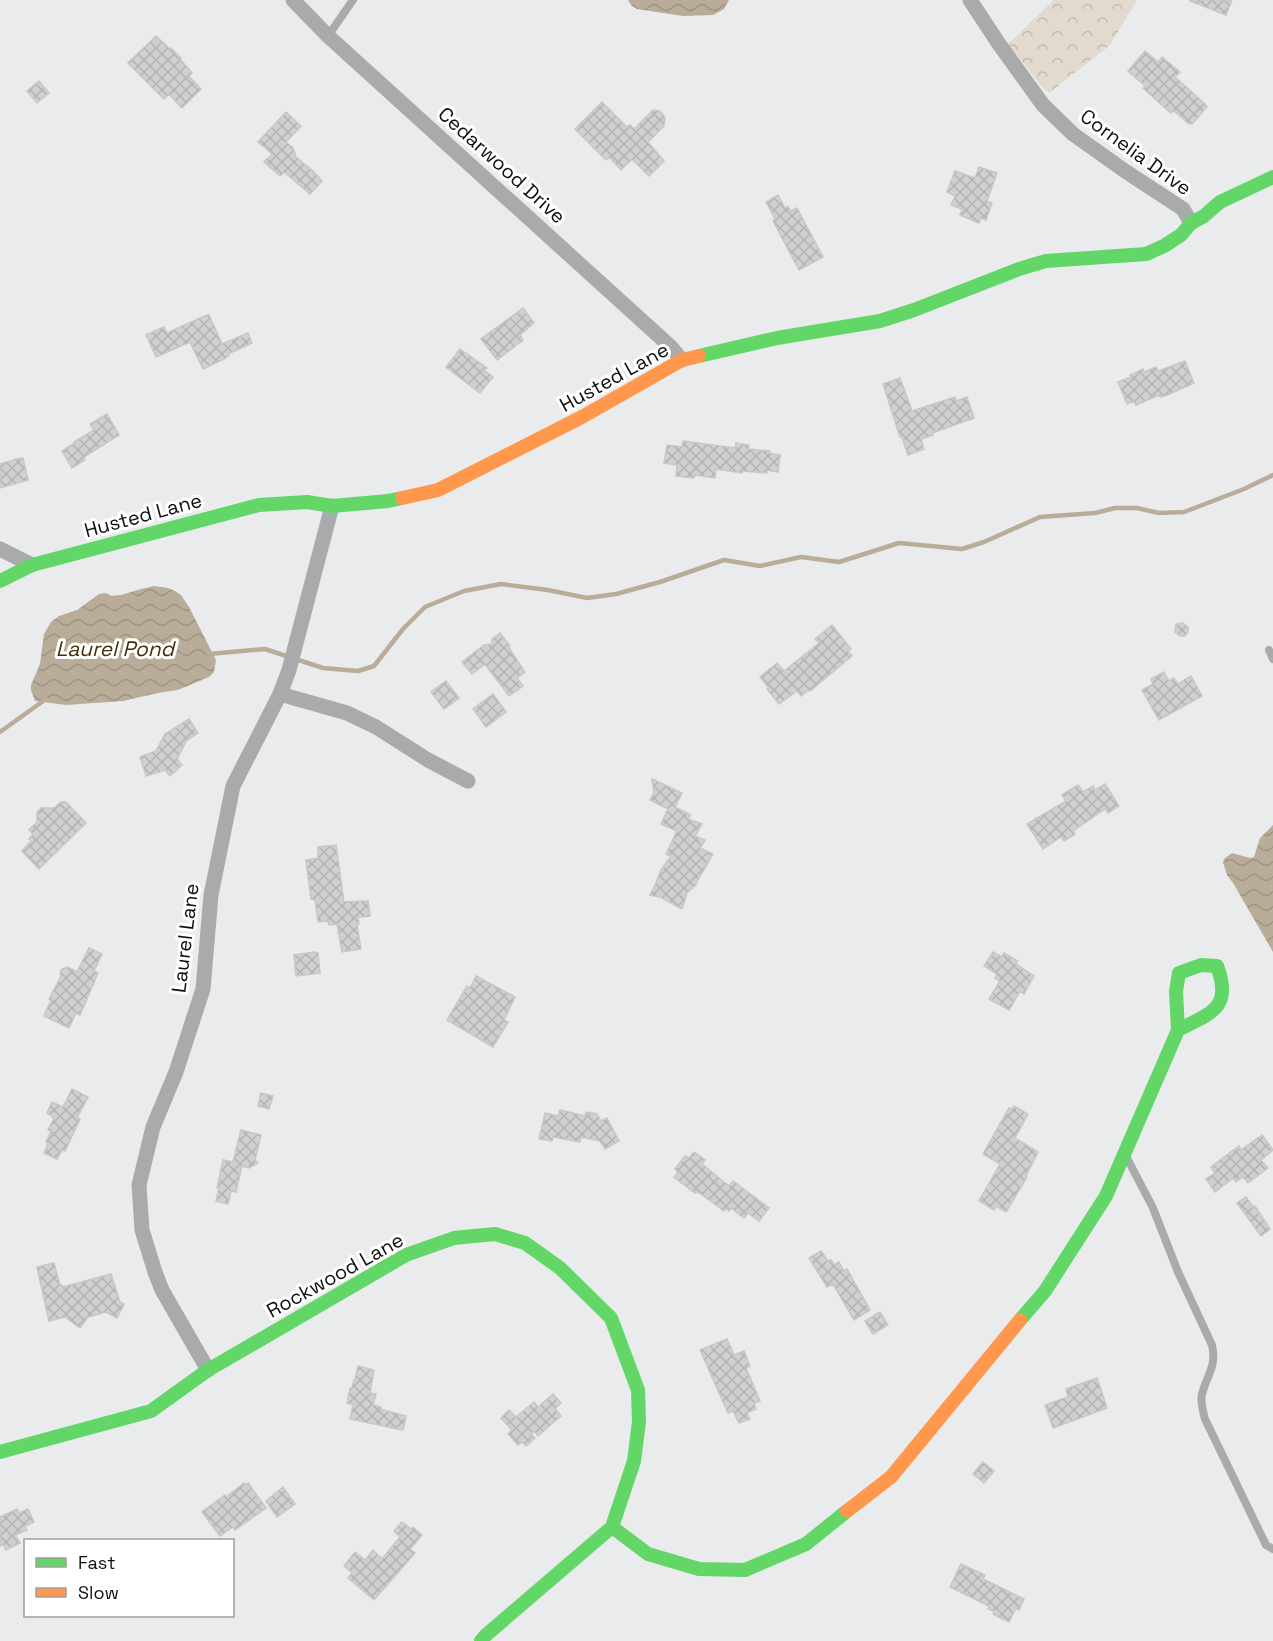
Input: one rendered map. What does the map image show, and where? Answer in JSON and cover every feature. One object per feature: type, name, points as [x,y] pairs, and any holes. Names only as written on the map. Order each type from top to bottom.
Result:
[{"type":"street","name":"Cedarwood Drive","points":[[293,0],[328,36],[671,347],[682,360]]},
{"type":"street","name":"Cornelia Drive","points":[[970,0],[1043,105],[1072,134],[1183,208],[1191,223]]},
{"type":"street","name":"Husted Lane","points":[[0,581],[32,565],[259,505],[307,502],[333,506],[388,501],[438,490],[582,417],[682,360],[777,338],[880,321],[914,310],[1019,268],[1046,261],[1146,254],[1181,235],[1191,223],[1204,216],[1220,202],[1273,177]]},
{"type":"street","name":"Laurel Lane","points":[[208,1370],[162,1290],[155,1272],[142,1230],[139,1185],[153,1127],[176,1072],[203,988],[210,895],[233,786],[280,694],[289,670],[333,506]]},
{"type":"street","points":[[0,549],[32,565]]},
{"type":"street","points":[[280,694],[356,717],[468,781]]},
{"type":"street","points":[[482,1641],[486,1635],[612,1527],[648,1554],[699,1569],[745,1570],[806,1544],[891,1478],[1045,1291],[1106,1196],[1178,1030],[1176,991],[1179,974],[1201,965],[1217,966],[1222,975],[1224,987],[1221,1002],[1205,1017],[1178,1030]]},
{"type":"street","name":"Rockwood Lane","points":[[0,1452],[151,1411],[208,1370],[406,1255],[454,1238],[495,1234],[525,1242],[560,1268],[611,1318],[638,1390],[639,1422],[634,1461],[612,1527]]},
{"type":"lane","points":[[328,36],[353,0]]},
{"type":"lane","points":[[1269,650],[1273,659]]},
{"type":"lane","points":[[1124,1153],[1153,1208],[1178,1272],[1212,1345],[1215,1356],[1202,1395],[1204,1419],[1266,1545],[1273,1549]]},
{"type":"green space","points":[[1054,0],[1137,0],[1110,45],[1049,93],[1008,44]]},
{"type":"water","points":[[628,0],[729,0],[724,9],[713,15],[683,16],[637,9]]},
{"type":"water","name":"Laurel Pond","points":[[154,586],[175,591],[181,595],[189,607],[216,660],[214,672],[209,677],[178,690],[123,701],[66,705],[35,701],[31,685],[40,664],[44,634],[51,622],[59,616],[77,610],[99,594],[121,595]]},
{"type":"water","points":[[1273,825],[1273,952],[1227,875],[1223,862],[1232,853],[1254,857],[1260,838]]},
{"type":"building","points":[[1190,0],[1232,0],[1226,15]]},
{"type":"building","points":[[156,36],[181,58],[192,73],[189,76],[201,89],[182,108],[169,94],[164,99],[128,63]]},
{"type":"building","points":[[1145,51],[1158,62],[1162,57],[1180,72],[1175,77],[1206,105],[1207,107],[1192,124],[1173,110],[1171,113],[1128,71]]},
{"type":"building","points":[[39,81],[49,93],[37,103],[27,91]]},
{"type":"building","points":[[602,102],[627,127],[630,125],[634,129],[653,110],[660,111],[665,117],[664,126],[648,142],[664,161],[649,176],[632,159],[621,170],[609,157],[606,160],[575,129]]},
{"type":"building","points":[[286,112],[301,126],[286,142],[293,148],[296,157],[322,181],[310,194],[284,172],[280,176],[264,162],[272,154],[258,142]]},
{"type":"building","points":[[979,167],[997,173],[987,201],[992,203],[986,220],[981,218],[979,223],[960,215],[962,209],[951,205],[955,196],[947,192],[955,171],[975,178]]},
{"type":"building","points":[[778,195],[785,208],[788,207],[791,211],[797,208],[823,257],[799,270],[773,221],[775,219],[766,202]]},
{"type":"building","points":[[523,308],[534,323],[520,335],[523,340],[497,360],[481,339]]},
{"type":"building","points":[[207,315],[222,344],[248,333],[252,343],[203,369],[190,342],[156,357],[146,335],[164,327],[167,333]]},
{"type":"building","points":[[460,349],[487,368],[484,370],[493,377],[480,393],[446,367]]},
{"type":"building","points":[[1185,361],[1194,383],[1136,405],[1134,401],[1127,404],[1118,382],[1143,369],[1144,372],[1156,367],[1158,371]]},
{"type":"building","points":[[900,378],[912,411],[955,397],[956,401],[967,397],[974,418],[921,439],[924,449],[908,455],[883,384]]},
{"type":"building","points":[[107,414],[119,435],[84,457],[85,460],[72,468],[62,451],[94,430],[90,424]]},
{"type":"building","points":[[683,441],[735,448],[736,443],[749,445],[748,449],[770,451],[769,453],[780,455],[778,472],[767,470],[767,473],[742,471],[742,473],[716,469],[715,478],[695,475],[694,478],[676,476],[677,465],[664,463],[667,445],[682,447]]},
{"type":"building","points":[[23,458],[28,480],[0,488],[0,464]]},
{"type":"building","points":[[1183,623],[1188,627],[1188,632],[1185,636],[1180,636],[1175,632],[1176,624]]},
{"type":"building","points":[[832,625],[851,649],[848,651],[852,656],[810,691],[801,696],[797,691],[779,704],[760,677],[777,663],[784,671],[819,643],[815,639]]},
{"type":"building","points":[[500,633],[525,672],[517,678],[523,686],[509,696],[485,664],[472,674],[462,662],[484,645],[492,644],[492,639]]},
{"type":"building","points":[[1164,672],[1169,681],[1174,678],[1178,684],[1191,676],[1202,696],[1159,720],[1142,690],[1153,684],[1151,679]]},
{"type":"building","points":[[446,681],[459,698],[444,709],[431,692]]},
{"type":"building","points":[[493,694],[506,712],[486,727],[473,709]]},
{"type":"building","points":[[189,719],[198,733],[187,740],[177,759],[182,765],[170,776],[165,770],[146,776],[140,757],[156,751],[165,734]]},
{"type":"building","points":[[652,779],[682,793],[675,807],[691,815],[688,819],[702,824],[695,836],[705,840],[700,848],[713,854],[696,885],[687,893],[682,909],[662,898],[650,895],[661,870],[671,856],[666,854],[677,831],[661,824],[668,809],[650,800],[654,793]]},
{"type":"building","points":[[1105,784],[1119,806],[1108,813],[1105,809],[1073,831],[1075,834],[1064,841],[1061,837],[1043,849],[1027,824],[1066,801],[1062,795],[1078,785],[1083,792],[1093,786],[1095,790]]},
{"type":"building","points":[[61,802],[66,802],[86,823],[39,869],[22,851],[31,841],[29,839],[33,834],[29,830],[37,822],[37,812],[41,808],[54,808]]},
{"type":"building","points":[[336,845],[344,902],[368,901],[370,916],[358,917],[361,949],[342,952],[337,924],[329,925],[328,921],[318,922],[315,900],[311,899],[306,860],[318,858],[318,847]]},
{"type":"building","points":[[89,948],[102,954],[94,971],[98,973],[80,1015],[76,1013],[69,1028],[44,1016],[62,969],[68,967],[77,972]]},
{"type":"building","points":[[993,952],[1002,957],[1004,953],[1018,961],[1016,964],[1034,976],[1024,994],[1020,991],[1009,1010],[989,999],[1000,981],[995,978],[997,974],[984,966]]},
{"type":"building","points":[[318,953],[320,973],[296,976],[294,955]]},
{"type":"building","points":[[476,976],[515,997],[504,1020],[508,1022],[493,1047],[447,1020],[467,986],[470,988]]},
{"type":"building","points":[[72,1089],[88,1097],[77,1118],[80,1119],[65,1151],[62,1150],[57,1159],[44,1153],[51,1131],[48,1130],[54,1118],[47,1113],[52,1102],[63,1107]]},
{"type":"building","points":[[261,1093],[273,1096],[269,1109],[258,1106]]},
{"type":"building","points":[[1014,1106],[1028,1114],[1015,1138],[1038,1152],[1027,1177],[1006,1212],[996,1206],[994,1210],[979,1201],[1000,1164],[983,1154],[1009,1108],[1012,1109]]},
{"type":"building","points":[[560,1110],[585,1116],[586,1112],[597,1114],[601,1121],[607,1118],[619,1141],[605,1149],[600,1141],[581,1137],[580,1142],[553,1137],[552,1141],[539,1139],[545,1113],[558,1116]]},
{"type":"building","points":[[241,1130],[261,1135],[255,1160],[258,1163],[249,1168],[242,1166],[236,1192],[231,1191],[228,1204],[216,1201],[223,1160],[233,1162]]},
{"type":"building","points":[[1262,1135],[1273,1150],[1261,1160],[1268,1168],[1248,1183],[1243,1177],[1236,1182],[1233,1178],[1215,1192],[1206,1179],[1215,1173],[1211,1167],[1239,1146],[1241,1150]]},
{"type":"building","points":[[694,1152],[705,1160],[702,1164],[729,1186],[733,1181],[769,1208],[759,1221],[748,1213],[744,1218],[731,1208],[729,1211],[726,1208],[724,1211],[674,1177],[678,1172],[675,1169],[685,1156],[689,1158]]},
{"type":"building","points":[[1246,1197],[1270,1229],[1261,1236],[1237,1203]]},
{"type":"building","points":[[821,1251],[828,1261],[831,1260],[834,1265],[839,1262],[844,1271],[847,1269],[870,1310],[854,1320],[833,1284],[827,1287],[809,1258]]},
{"type":"building","points":[[54,1263],[60,1285],[63,1287],[111,1274],[120,1302],[124,1304],[117,1318],[106,1312],[88,1317],[80,1328],[65,1317],[49,1321],[37,1267]]},
{"type":"building","points":[[880,1312],[888,1325],[873,1334],[865,1321]]},
{"type":"building","points":[[727,1339],[734,1355],[744,1351],[750,1366],[746,1368],[760,1401],[754,1403],[756,1409],[747,1413],[750,1419],[739,1423],[733,1411],[728,1413],[700,1350]]},
{"type":"building","points":[[358,1366],[374,1370],[370,1393],[376,1394],[373,1405],[406,1416],[403,1430],[350,1419],[353,1405],[347,1403]]},
{"type":"building","points":[[1097,1378],[1107,1408],[1053,1428],[1045,1405],[1068,1397],[1066,1389]]},
{"type":"building","points":[[553,1394],[561,1403],[555,1409],[561,1416],[538,1436],[534,1431],[531,1434],[535,1438],[526,1446],[522,1442],[518,1445],[508,1434],[512,1430],[501,1418],[509,1410],[516,1417],[534,1402],[538,1407]]},
{"type":"building","points":[[983,1462],[994,1471],[984,1483],[973,1474]]},
{"type":"building","points":[[244,1483],[246,1485],[248,1483],[266,1508],[235,1530],[233,1527],[220,1536],[202,1512]]},
{"type":"building","points":[[283,1487],[295,1504],[277,1517],[266,1501]]},
{"type":"building","points":[[17,1509],[19,1513],[28,1509],[34,1522],[25,1526],[27,1530],[15,1535],[20,1543],[6,1550],[3,1544],[0,1546],[0,1517]]},
{"type":"building","points":[[402,1522],[411,1529],[413,1527],[422,1535],[410,1549],[415,1553],[374,1600],[348,1578],[352,1573],[344,1566],[355,1552],[365,1560],[373,1550],[382,1559],[400,1537],[394,1531]]},
{"type":"building","points":[[961,1564],[985,1575],[983,1579],[1024,1599],[1019,1610],[1016,1608],[1009,1622],[993,1614],[994,1611],[988,1609],[989,1606],[950,1587]]},
{"type":"waterway","points":[[209,654],[265,649],[323,668],[358,671],[374,666],[403,629],[425,607],[464,591],[501,584],[587,598],[616,594],[660,582],[724,560],[760,566],[801,557],[839,562],[899,543],[962,549],[984,542],[1040,517],[1095,513],[1115,508],[1137,508],[1159,513],[1184,512],[1273,475]]},
{"type":"waterway","points":[[0,732],[46,699]]},
{"type":"traffic: fast","points":[[699,356],[777,338],[880,321],[1046,261],[1146,254],[1181,235],[1191,223],[1204,216],[1220,202],[1273,177]]},
{"type":"traffic: fast","points":[[0,581],[32,565],[259,505],[307,502],[332,506],[402,498]]},
{"type":"traffic: fast","points":[[1020,1320],[1045,1291],[1106,1196],[1178,1030],[1176,991],[1179,973],[1201,965],[1217,966],[1222,991],[1216,1007],[1200,1019],[1178,1030]]},
{"type":"traffic: fast","points":[[0,1452],[151,1411],[208,1370],[406,1255],[454,1238],[495,1234],[525,1243],[560,1268],[611,1318],[638,1390],[639,1422],[634,1461],[612,1527]]},
{"type":"traffic: fast","points":[[481,1641],[612,1527],[648,1554],[699,1569],[745,1570],[806,1544],[847,1511]]},
{"type":"traffic: slow","points":[[402,498],[438,490],[582,417],[682,360],[699,356]]},
{"type":"traffic: slow","points":[[847,1511],[891,1477],[1020,1320]]}]
